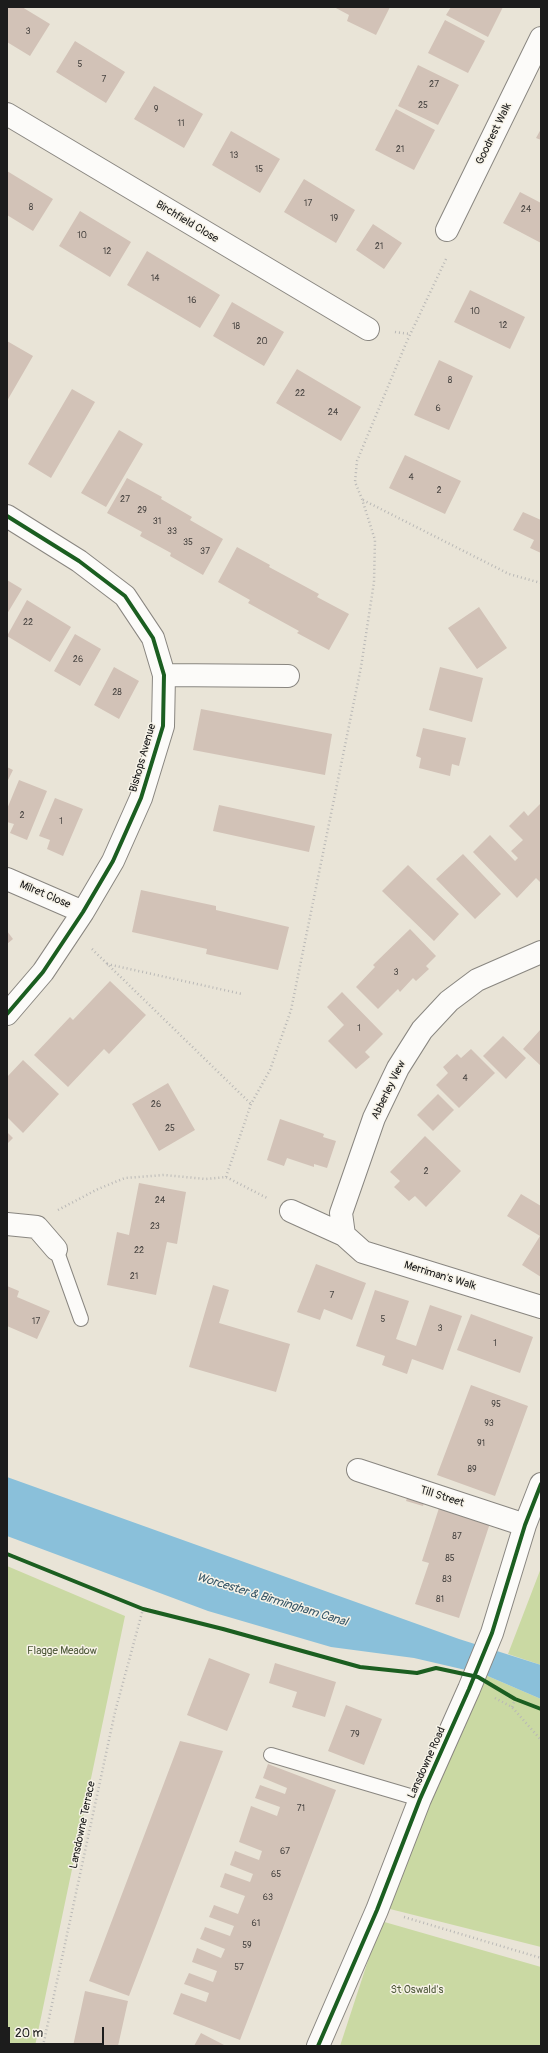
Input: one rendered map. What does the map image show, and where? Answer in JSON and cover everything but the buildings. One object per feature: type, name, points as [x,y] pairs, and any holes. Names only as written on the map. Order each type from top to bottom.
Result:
[{"type":"street","name":"Goodrest Walk","points":[[447,230],[541,38]]},
{"type":"street","name":"Birchfield Close","points":[[7,114],[368,330]]},
{"type":"street","name":"Bishops Avenue","points":[[7,516],[79,561],[125,596],[153,638],[164,675],[163,726],[141,798],[113,861],[77,920],[42,972],[7,1014]]},
{"type":"street","points":[[164,675],[288,676]]},
{"type":"street","name":"Milret Close","points":[[7,879],[77,920]]},
{"type":"street","name":"Abberley View","points":[[344,1234],[341,1213],[374,1118],[398,1068],[422,1030],[449,1001],[477,980],[541,952]]},
{"type":"street","points":[[291,1211],[344,1234]]},
{"type":"street","points":[[7,1224],[37,1227],[56,1249]]},
{"type":"street","name":"Merriman's Walk","points":[[344,1234],[363,1252],[541,1307]]},
{"type":"street","name":"Till Street","points":[[358,1470],[525,1525]]},
{"type":"street","name":"Lansdowne Road","points":[[318,2046],[377,1910],[420,1799],[473,1680],[492,1633],[525,1525],[541,1484]]},
{"type":"lane","points":[[56,1249],[81,1319]]},
{"type":"lane","points":[[271,1755],[420,1799]]},
{"type":"path","points":[[226,1177],[251,1104],[270,1070],[291,1010],[361,667],[374,582],[375,540],[355,482],[356,461],[407,341],[450,250],[447,230]]},
{"type":"path","points":[[362,500],[509,574],[541,583]]},
{"type":"path","points":[[77,920],[107,964],[251,1104]]},
{"type":"path","points":[[107,964],[242,994]]},
{"type":"path","points":[[37,1227],[62,1206],[125,1178],[164,1175],[206,1180],[226,1177],[291,1211]]},
{"type":"path","points":[[136,1606],[150,1611]]},
{"type":"path","points":[[509,1695],[522,1702]]},
{"type":"path","points":[[494,1697],[512,1707],[541,1740]]},
{"type":"path","points":[[512,1707],[515,1699]]},
{"type":"path","points":[[377,1910],[409,1918],[541,1958]]},
{"type":"green space","name":"Flagge Meadow","points":[[7,1566],[125,1616],[35,2046],[7,2046]]},
{"type":"green space","points":[[541,1568],[541,1665],[508,1654]]},
{"type":"green space","points":[[483,1674],[541,1699],[541,1947],[386,1908]]},
{"type":"green space","name":"St Oswald's","points":[[381,1921],[541,1967],[541,2046],[340,2046]]},
{"type":"water","name":"Worcester & Birmingham Canal","points":[[7,1477],[459,1639],[541,1665],[541,1699],[483,1674],[414,1658],[331,1647],[208,1611],[7,1536]]},
{"type":"cycle path","points":[[7,516],[79,561],[125,596],[153,638],[164,675],[163,726],[141,798],[113,861],[83,912],[43,972],[7,1014]]},
{"type":"cycle path","points":[[318,2046],[377,1910],[420,1799],[492,1633],[525,1525],[541,1484]]},
{"type":"cycle path","points":[[7,1554],[143,1609],[223,1629],[360,1667],[417,1673],[436,1668],[478,1677],[515,1699],[541,1709]]}]
